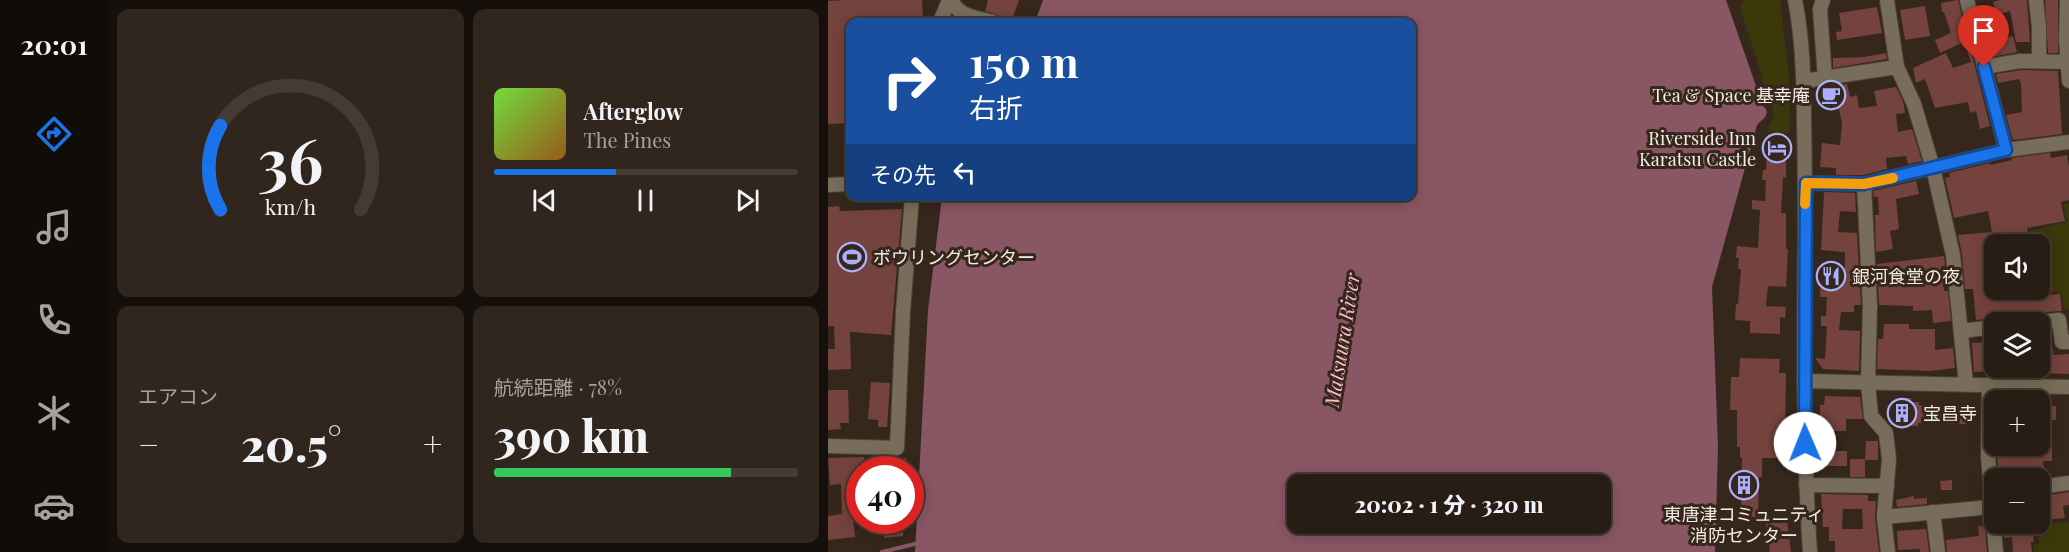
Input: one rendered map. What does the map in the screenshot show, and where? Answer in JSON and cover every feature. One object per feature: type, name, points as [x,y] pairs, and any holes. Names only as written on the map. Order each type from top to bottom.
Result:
[{"type":"street","points":[[942,18],[951,0]]},
{"type":"street","points":[[951,0],[961,12],[980,18]]},
{"type":"street","points":[[1795,0],[1804,81],[1806,183],[1804,381],[1810,552]]},
{"type":"street","points":[[1823,0],[1820,9],[1825,79]]},
{"type":"street","points":[[1887,0],[1897,67],[1914,104],[1933,168],[1953,255],[1966,384]]},
{"type":"street","points":[[1967,0],[2006,150]]},
{"type":"street","points":[[2036,0],[2039,61]]},
{"type":"street","points":[[2067,0],[2069,81]]},
{"type":"street","points":[[1984,67],[2020,61],[2068,62]]},
{"type":"street","points":[[1804,81],[1897,67]]},
{"type":"street","points":[[1806,183],[1864,184],[2006,150],[2069,142]]},
{"type":"street","points":[[828,185],[846,184]]},
{"type":"street","points":[[1864,184],[1870,307],[1868,382],[1871,416],[1886,432],[1889,459],[1884,517],[1888,552]]},
{"type":"street","points":[[828,446],[897,448],[903,312],[912,201]]},
{"type":"street","points":[[2050,321],[2059,320],[2061,342],[2069,342]]},
{"type":"street","points":[[1961,331],[1984,328]]},
{"type":"street","points":[[1804,381],[2069,387]]},
{"type":"street","points":[[1989,386],[1990,468]]},
{"type":"street","points":[[2050,485],[2069,483]]},
{"type":"street","points":[[1806,485],[1887,486]]},
{"type":"street","points":[[1884,517],[1984,508]]},
{"type":"street","points":[[1933,512],[1938,552]]},
{"type":"street","points":[[1994,534],[1996,552]]},
{"type":"shaded area","points":[[1744,0],[1780,0],[1789,77],[1790,133],[1767,132],[1774,115],[1740,7]]},
{"type":"shaded area","points":[[2069,203],[2069,309],[2064,309],[2061,291],[2050,292],[2050,234],[2030,234],[2030,231],[2067,222],[2063,204]]},
{"type":"shaded area","points":[[2069,522],[2069,552],[2034,552],[2033,545],[2039,544],[2038,534],[2050,534],[2050,523]]},
{"type":"water","name":"Matsuura River","points":[[1043,0],[1726,0],[1767,112],[1757,125],[1712,287],[1718,447],[1715,552],[915,552],[916,534],[924,534],[924,456],[920,456],[928,310],[942,201],[1416,201],[1416,18],[1036,18]]},
{"type":"building","points":[[922,0],[923,18],[846,18],[846,123],[828,124],[828,1]]},
{"type":"building","points":[[988,0],[1019,0],[1013,18],[985,11]]},
{"type":"building","points":[[1958,0],[1990,126],[1980,129],[1976,111],[1970,113],[1968,102],[1935,108],[1925,79],[1916,83],[1913,68],[1946,53],[1953,68],[1971,62],[1964,42],[1940,53],[1935,40],[1951,33],[1944,12],[1942,12],[1941,3]]},
{"type":"building","points":[[2027,0],[2030,42],[2016,42],[2010,11],[1996,15],[1993,2]]},
{"type":"building","points":[[2045,0],[2058,0],[2058,53],[2048,53]]},
{"type":"building","points":[[1925,6],[1930,36],[1905,40],[1900,10]]},
{"type":"building","points":[[1877,7],[1882,33],[1837,40],[1836,32],[1842,31],[1839,13]]},
{"type":"building","points":[[2013,36],[2017,52],[1991,57],[1987,42]]},
{"type":"building","points":[[1886,53],[1887,59],[1833,68],[1833,58],[1863,57]]},
{"type":"building","points":[[2021,70],[2058,71],[2062,134],[2013,140],[2006,115],[2022,112],[2021,84],[2019,79],[1998,83],[1996,74]]},
{"type":"building","points":[[1847,84],[1850,97],[1857,95],[1859,108],[1877,106],[1874,91],[1896,87],[1903,101],[1905,113],[1896,114],[1898,132],[1912,129],[1922,161],[1908,164],[1906,156],[1886,158],[1887,169],[1863,175],[1836,175],[1836,168],[1820,167],[1822,143],[1840,145],[1842,123],[1839,109],[1821,108],[1822,96],[1831,86]]},
{"type":"building","points":[[1768,134],[1786,136],[1786,178],[1783,177],[1781,213],[1786,213],[1786,249],[1788,249],[1786,287],[1768,286],[1766,306],[1786,307],[1785,318],[1780,317],[1780,334],[1750,333],[1750,321],[1735,320],[1741,269],[1738,269],[1739,258],[1736,258],[1737,246],[1758,248],[1760,210],[1752,209],[1752,200],[1765,201],[1766,180],[1762,180],[1763,170],[1766,170]]},
{"type":"building","points":[[2050,153],[2051,158],[2067,155],[2069,200],[2061,202],[2065,221],[2027,228],[2028,234],[1984,234],[1984,300],[2050,300],[2050,295],[2060,294],[2062,311],[1984,312],[1984,319],[1976,320],[1973,289],[1965,289],[1958,235],[1992,232],[1988,211],[1954,218],[1945,178],[1950,177],[1949,173],[2012,160],[2011,158]]},
{"type":"building","points":[[1916,181],[1919,194],[1896,199],[1899,229],[1890,231],[1893,249],[1876,252],[1875,215],[1879,215],[1878,197],[1874,197],[1873,191]]},
{"type":"building","points":[[1824,192],[1855,193],[1856,212],[1840,211],[1838,232],[1857,233],[1861,305],[1854,305],[1854,312],[1841,312],[1839,330],[1860,331],[1859,371],[1823,369],[1815,358],[1825,359],[1827,326],[1821,326],[1821,316],[1826,316],[1827,297],[1820,297],[1821,269],[1845,270],[1845,252],[1821,250]]},
{"type":"building","points":[[839,206],[840,211],[902,209],[891,335],[850,332],[851,369],[828,370],[828,349],[835,349],[834,326],[828,326],[828,207]]},
{"type":"building","points":[[1944,256],[1945,266],[1941,266],[1944,291],[1948,291],[1951,321],[1933,323],[1932,310],[1913,311],[1913,306],[1879,305],[1877,264]]},
{"type":"building","points":[[1884,324],[1909,324],[1909,329],[1935,329],[1935,350],[1953,348],[1955,368],[1931,371],[1877,369],[1878,339],[1883,339]]},
{"type":"building","points":[[2050,336],[2053,355],[2069,354],[2069,374],[2050,373]]},
{"type":"building","points":[[1984,342],[1984,371],[1974,372],[1972,343]]},
{"type":"building","points":[[1740,358],[1780,359],[1779,373],[1786,373],[1785,437],[1777,437],[1777,458],[1762,458],[1758,517],[1741,517],[1742,458],[1740,447],[1737,447],[1737,410],[1730,410],[1731,377],[1739,377]]},
{"type":"building","points":[[871,382],[890,383],[887,427],[878,427],[878,420],[868,419]]},
{"type":"building","points":[[828,390],[848,390],[849,423],[840,423],[841,429],[828,430]]},
{"type":"building","points":[[1825,396],[1860,397],[1863,419],[1846,419],[1846,431],[1825,431],[1825,421],[1820,421],[1820,405],[1824,405]]},
{"type":"building","points":[[1899,398],[1911,398],[1911,402],[1919,402],[1919,405],[1967,406],[1966,424],[1891,425],[1891,401],[1899,402]]},
{"type":"building","points":[[2050,406],[2056,406],[2056,420],[2052,420],[2052,461],[2043,461],[2044,468],[1998,468],[1997,456],[2050,456]]},
{"type":"building","points":[[1866,441],[1878,441],[1878,460],[1865,460]]},
{"type":"building","points":[[1826,451],[1847,451],[1847,466],[1826,466]]},
{"type":"building","points":[[828,458],[846,458],[846,534],[855,534],[855,537],[828,540],[828,516],[842,514],[841,484],[830,485]]},
{"type":"building","points":[[1850,459],[1865,459],[1865,477],[1850,477]]},
{"type":"building","points":[[1952,480],[1952,490],[1941,490],[1940,481]]},
{"type":"building","points":[[2069,492],[2069,505],[2063,506],[2065,518],[2050,519],[2050,495]]},
{"type":"building","points":[[1821,494],[1868,495],[1868,501],[1876,501],[1875,518],[1879,552],[1835,552],[1835,541],[1829,541],[1829,527],[1823,527]],"holes":[[[1843,509],[1862,509],[1863,529],[1842,529]]]},
{"type":"building","points":[[1914,496],[1914,499],[1927,498],[1927,504],[1897,507],[1896,500]]},
{"type":"building","points":[[1787,520],[1791,552],[1770,552],[1766,523]]},
{"type":"building","points":[[1978,526],[1984,526],[1987,552],[1947,552],[1946,540],[1979,536]]},
{"type":"building","points":[[1926,529],[1929,552],[1920,552],[1920,549],[1898,550],[1897,531]]},
{"type":"building","points":[[884,534],[903,534],[903,536],[884,538]]},
{"type":"building","points":[[2004,534],[2033,534],[2032,552],[2013,552],[2012,537],[2004,538]]},
{"type":"waterway","points":[[882,552],[919,543]]},
{"type":"slow traffic","points":[[1805,204],[1806,183],[1864,184],[1893,178]]},
{"type":"place","name":"Tea & Space 基幸庵","points":[[1831,95]]},
{"type":"place","name":"Riverside Inn Karatsu Castle","points":[[1777,148]]},
{"type":"place","name":"ボウリングセンター","points":[[852,257]]},
{"type":"place","name":"銀河食堂の夜","points":[[1831,276]]},
{"type":"place","name":"宝昌寺","points":[[1902,413]]},
{"type":"place","name":"東唐津コミュニティ 消防センター","points":[[1744,485]]},
{"type":"route","points":[[1805,443],[1806,183],[1864,184],[2006,150],[1984,67]]}]
